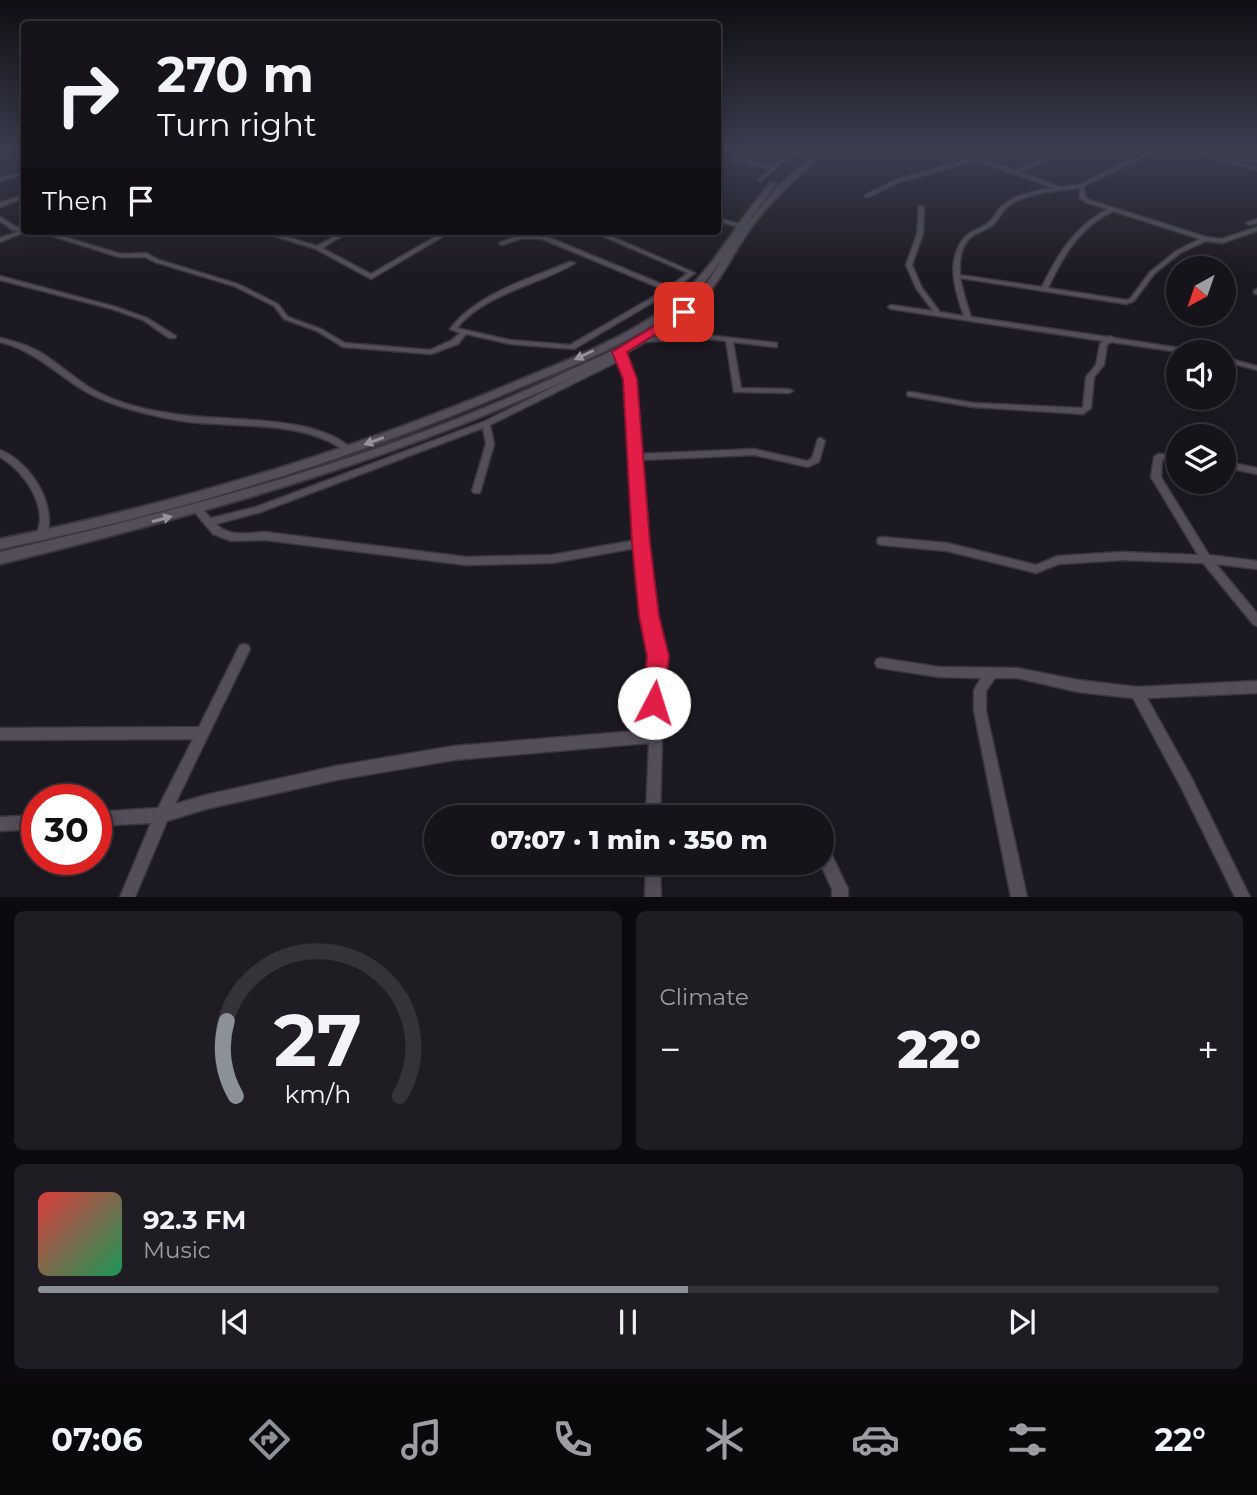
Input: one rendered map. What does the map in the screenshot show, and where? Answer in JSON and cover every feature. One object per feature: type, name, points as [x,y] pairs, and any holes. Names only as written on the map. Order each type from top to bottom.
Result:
[{"type":"main road","points":[[0,544],[132,516],[349,450],[490,397],[616,339],[679,302],[697,284],[738,225],[766,192]]},
{"type":"main road","points":[[0,558],[288,484],[473,417],[621,354],[699,298],[744,231],[775,192]]},
{"type":"street","points":[[867,196],[875,192]]},
{"type":"street","points":[[968,317],[956,287],[957,263],[967,237],[994,221],[1003,208],[1010,204],[1050,192]]},
{"type":"street","points":[[1082,192],[1083,198],[1111,211],[1205,239],[1222,241],[1257,229]]},
{"type":"street","points":[[0,205],[21,197]]},
{"type":"street","points":[[921,207],[919,241],[909,265],[919,289],[938,314]]},
{"type":"street","points":[[1045,288],[1059,258],[1084,227],[1111,211]]},
{"type":"street","points":[[721,221],[738,225]]},
{"type":"street","points":[[1249,223],[1257,221]]},
{"type":"street","points":[[1,222],[21,230]]},
{"type":"street","points":[[0,240],[21,231]]},
{"type":"street","points":[[51,235],[121,256],[146,255],[157,261],[236,285],[276,305],[286,318],[319,330],[343,345],[431,352],[455,342],[464,332]]},
{"type":"street","points":[[274,235],[318,248],[371,277],[442,235]]},
{"type":"street","points":[[318,248],[341,235]]},
{"type":"street","points":[[572,263],[481,306],[453,326],[453,329],[510,342],[571,347],[670,290],[692,271],[604,235]]},
{"type":"street","points":[[502,243],[523,236],[544,237],[670,290]]},
{"type":"street","points":[[957,276],[1129,302],[1152,273],[1189,244],[1205,239]]},
{"type":"street","points":[[0,278],[114,308],[145,319],[172,336]]},
{"type":"street","points":[[891,307],[1166,347]]},
{"type":"street","points":[[1095,336],[1104,344]]},
{"type":"street","points":[[911,394],[973,405],[1083,411],[1087,408],[1090,377],[1100,365],[1104,344],[1111,338]]},
{"type":"street","points":[[641,340],[729,339],[774,345]]},
{"type":"street","points":[[729,339],[737,390],[789,391]]},
{"type":"street","points":[[0,340],[30,347],[89,390],[158,414],[195,422],[303,429],[323,434],[349,450]]},
{"type":"street","points":[[208,522],[258,510],[486,424],[621,354],[630,379],[641,543],[649,616],[658,656],[653,736],[653,805]]},
{"type":"street","points":[[1236,363],[1257,369]]},
{"type":"street","points":[[477,491],[490,444],[486,424]]},
{"type":"street","points":[[635,457],[754,452],[808,464],[816,460],[821,441]]},
{"type":"street","points":[[0,453],[9,458],[33,487],[45,517],[42,536]]},
{"type":"street","points":[[1166,457],[1158,457],[1156,477],[1166,493]]},
{"type":"street","points":[[1236,467],[1257,471]]},
{"type":"street","points":[[1166,494],[1206,559],[1257,621]]},
{"type":"street","points":[[197,509],[208,522],[231,537],[265,536],[466,561],[552,559],[641,543]]},
{"type":"street","points":[[882,541],[947,547],[1036,569],[1058,560],[1076,557],[1206,559],[1257,565]]},
{"type":"street","points":[[127,897],[162,815],[244,649]]},
{"type":"street","points":[[881,663],[939,672],[1017,673],[1078,686],[1137,693],[1257,687]]},
{"type":"street","points":[[992,672],[980,690],[980,711],[1002,828],[1019,897]]},
{"type":"street","points":[[1137,693],[1186,782],[1243,897]]},
{"type":"street","points":[[0,734],[202,733]]},
{"type":"street","points":[[112,818],[162,815],[206,802],[335,773],[453,753],[653,736]]},
{"type":"street","points":[[0,824],[21,823]]},
{"type":"street","points":[[653,875],[653,897]]},
{"type":"street","points":[[834,875],[840,888],[840,897]]},
{"type":"route","points":[[654,703],[658,656],[649,616],[641,543],[629,396],[630,379],[623,356],[618,352],[684,312]]}]
